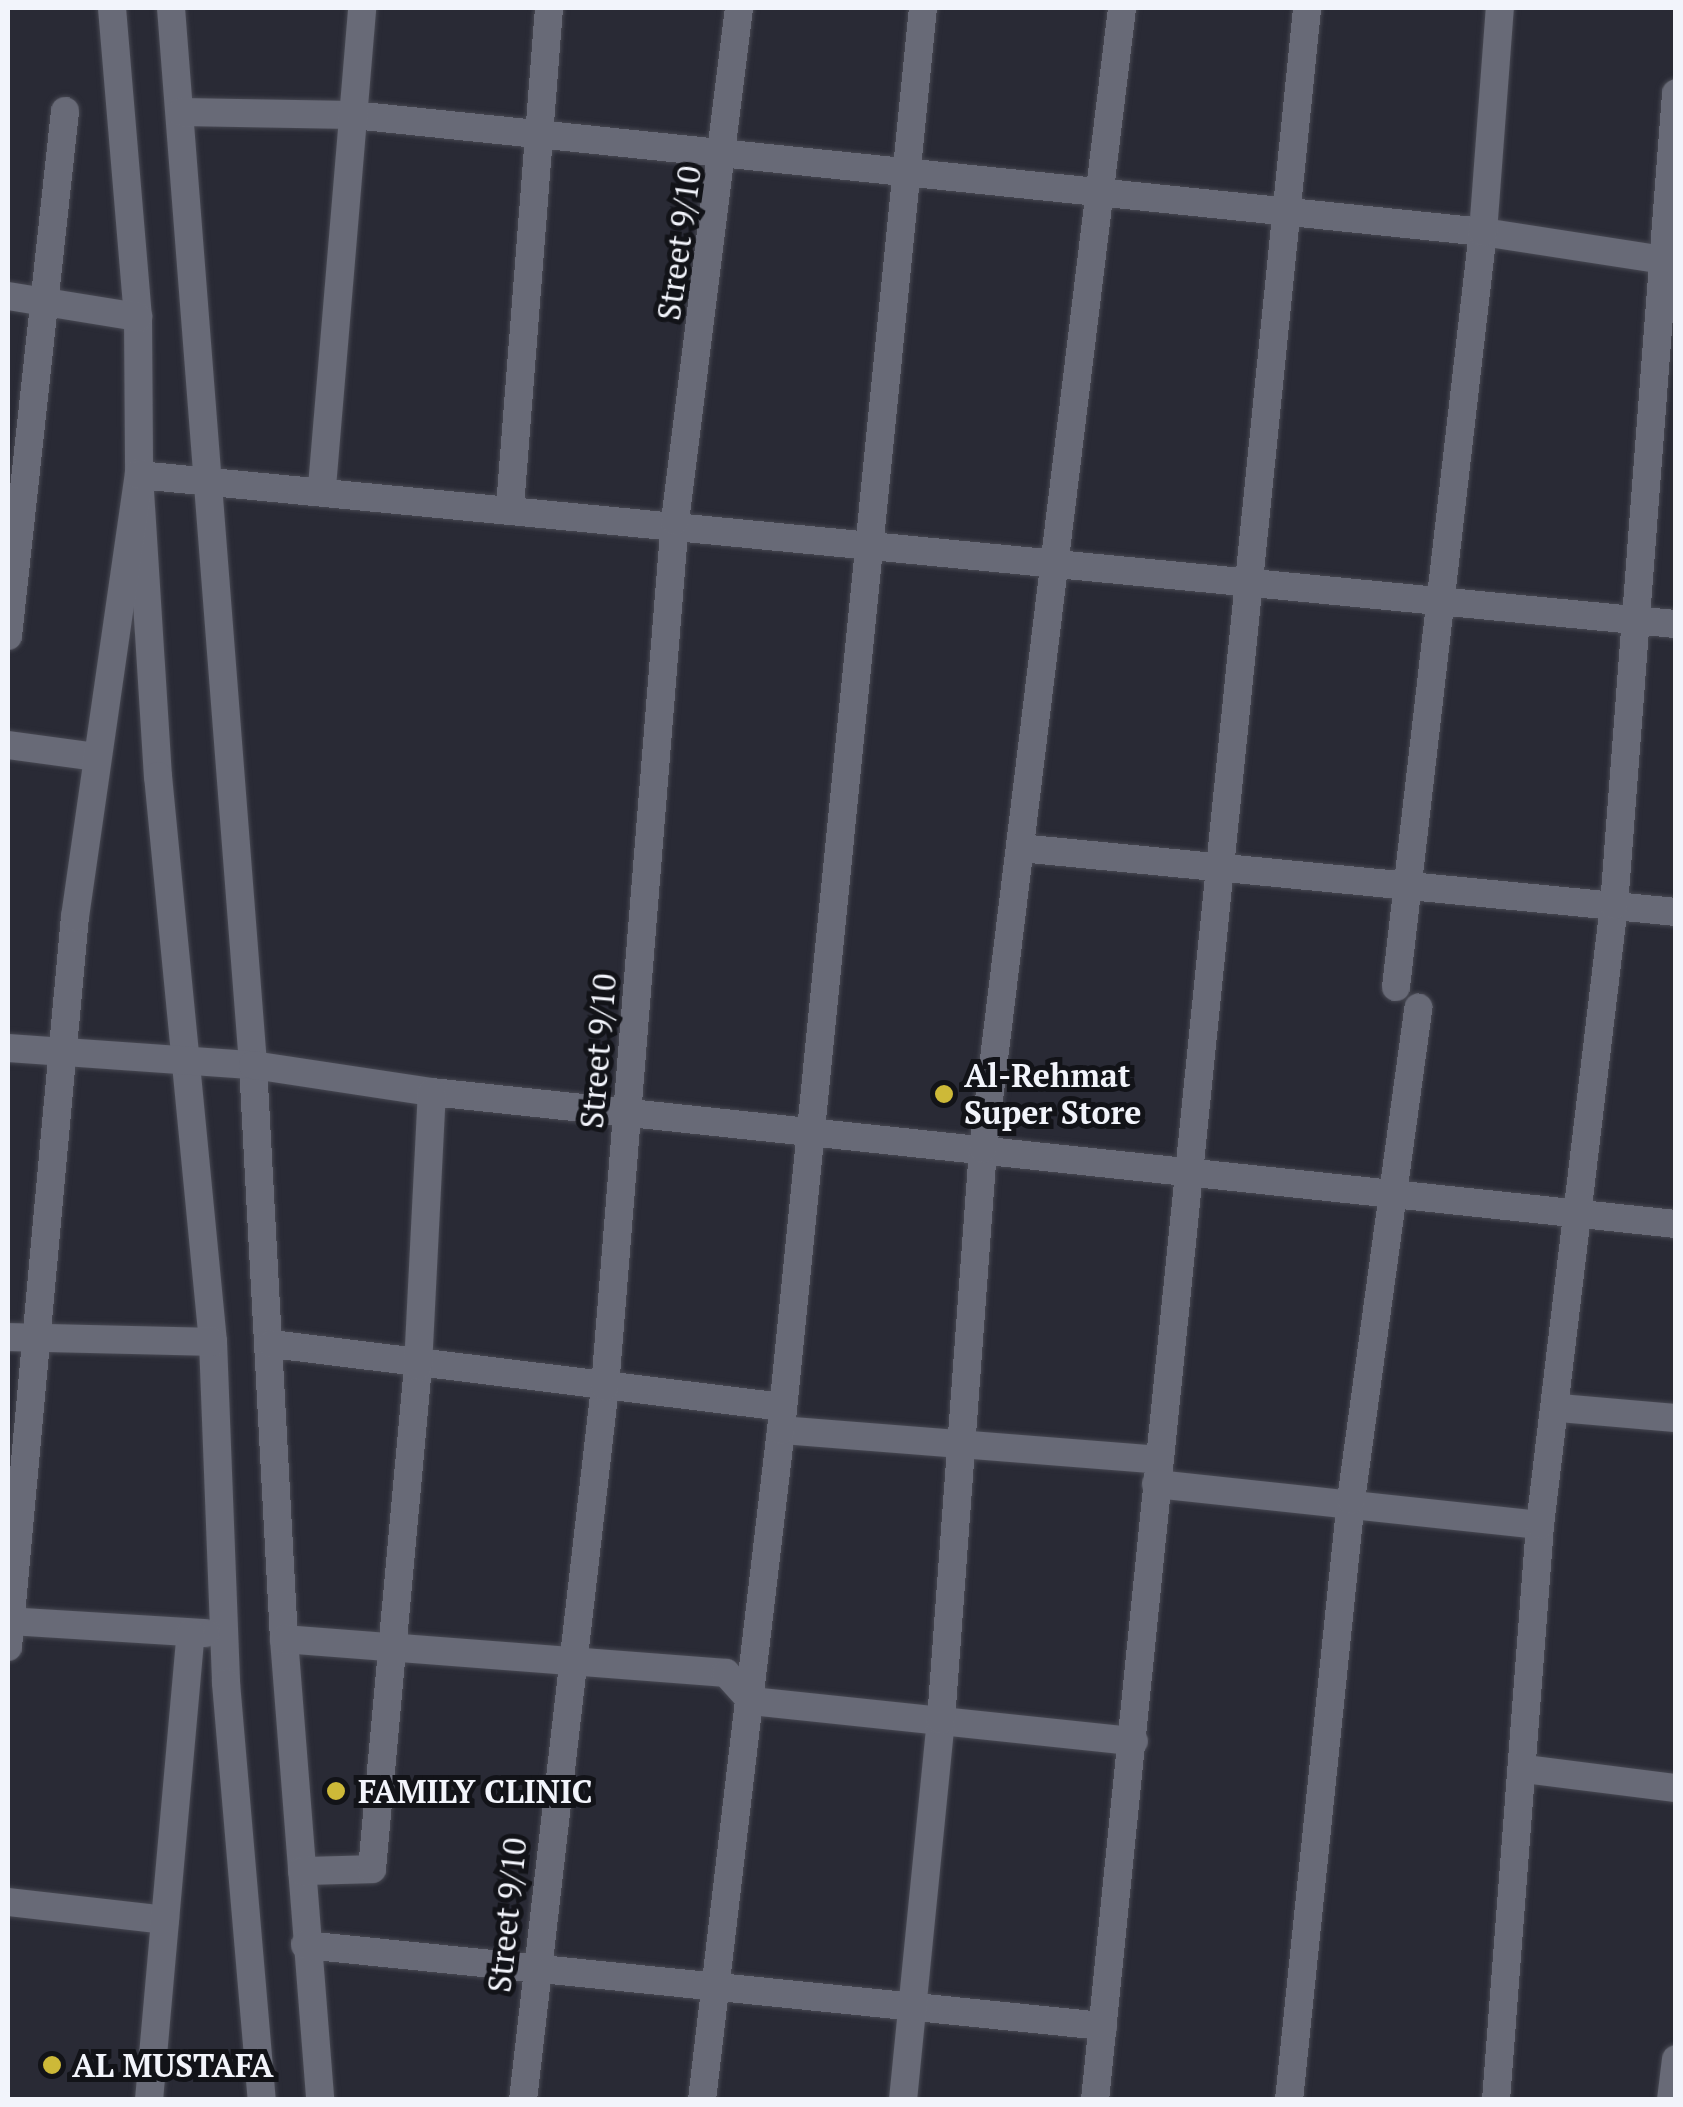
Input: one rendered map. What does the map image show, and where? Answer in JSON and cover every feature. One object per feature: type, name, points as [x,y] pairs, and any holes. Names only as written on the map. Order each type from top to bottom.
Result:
[{"type":"street","points":[[112,8],[138,317],[139,475],[213,1342],[224,1634],[262,2100]]},
{"type":"street","points":[[171,8],[253,1065],[272,1344],[284,1639],[320,2100]]},
{"type":"street","points":[[322,487],[362,8]]},
{"type":"street","points":[[510,507],[550,8]]},
{"type":"street","name":"Street 9/10","points":[[523,2100],[570,1663],[605,1387],[676,521],[726,156],[739,8]]},
{"type":"street","points":[[702,2100],[782,1418],[807,1131],[924,8]]},
{"type":"street","points":[[903,2100],[941,1720],[983,1149],[1103,191],[1122,8]]},
{"type":"street","points":[[1094,2100],[1134,1741],[1157,1472],[1192,1171],[1307,8]]},
{"type":"street","points":[[1396,986],[1435,604],[1482,232],[1500,8]]},
{"type":"street","points":[[1496,2100],[1540,1525],[1559,1408],[1614,905],[1667,262],[1676,93]]},
{"type":"street","points":[[8,636],[65,111]]},
{"type":"street","points":[[181,112],[353,115],[906,177],[1103,191],[1482,232],[1667,262]]},
{"type":"street","points":[[8,296],[138,317]]},
{"type":"street","points":[[139,475],[322,487],[676,521],[1435,604],[1676,624]]},
{"type":"street","points":[[139,475],[96,757],[61,1053],[39,1341],[8,1630],[224,1634]]},
{"type":"street","points":[[8,746],[96,757]]},
{"type":"street","points":[[1020,848],[1407,882],[1676,912]]},
{"type":"street","points":[[1289,2100],[1351,1505],[1397,1192],[1418,1008]]},
{"type":"street","points":[[8,1048],[253,1065],[432,1092],[1676,1224]]},
{"type":"street","points":[[302,1871],[372,1868],[418,1366],[432,1092]]},
{"type":"street","points":[[8,1336],[39,1341],[213,1342]]},
{"type":"street","points":[[272,1344],[418,1366],[605,1387],[1351,1505],[1540,1525]]},
{"type":"street","points":[[1559,1408],[1676,1418]]},
{"type":"street","points":[[149,2100],[191,1632]]},
{"type":"street","points":[[284,1639],[726,1673],[751,1700],[1134,1741]]},
{"type":"street","points":[[1524,1769],[1676,1788]]},
{"type":"street","points":[[8,1902],[165,1920]]},
{"type":"street","points":[[305,1945],[1103,2026]]},
{"type":"street","points":[[1672,2100],[1676,2059]]},
{"type":"place","name":"Al-Rehmat Super Store","points":[[944,1094]]},
{"type":"place","name":"FAMILY CLINIC","points":[[336,1791]]},
{"type":"place","name":"AL MUSTAFA","points":[[52,2065]]}]
